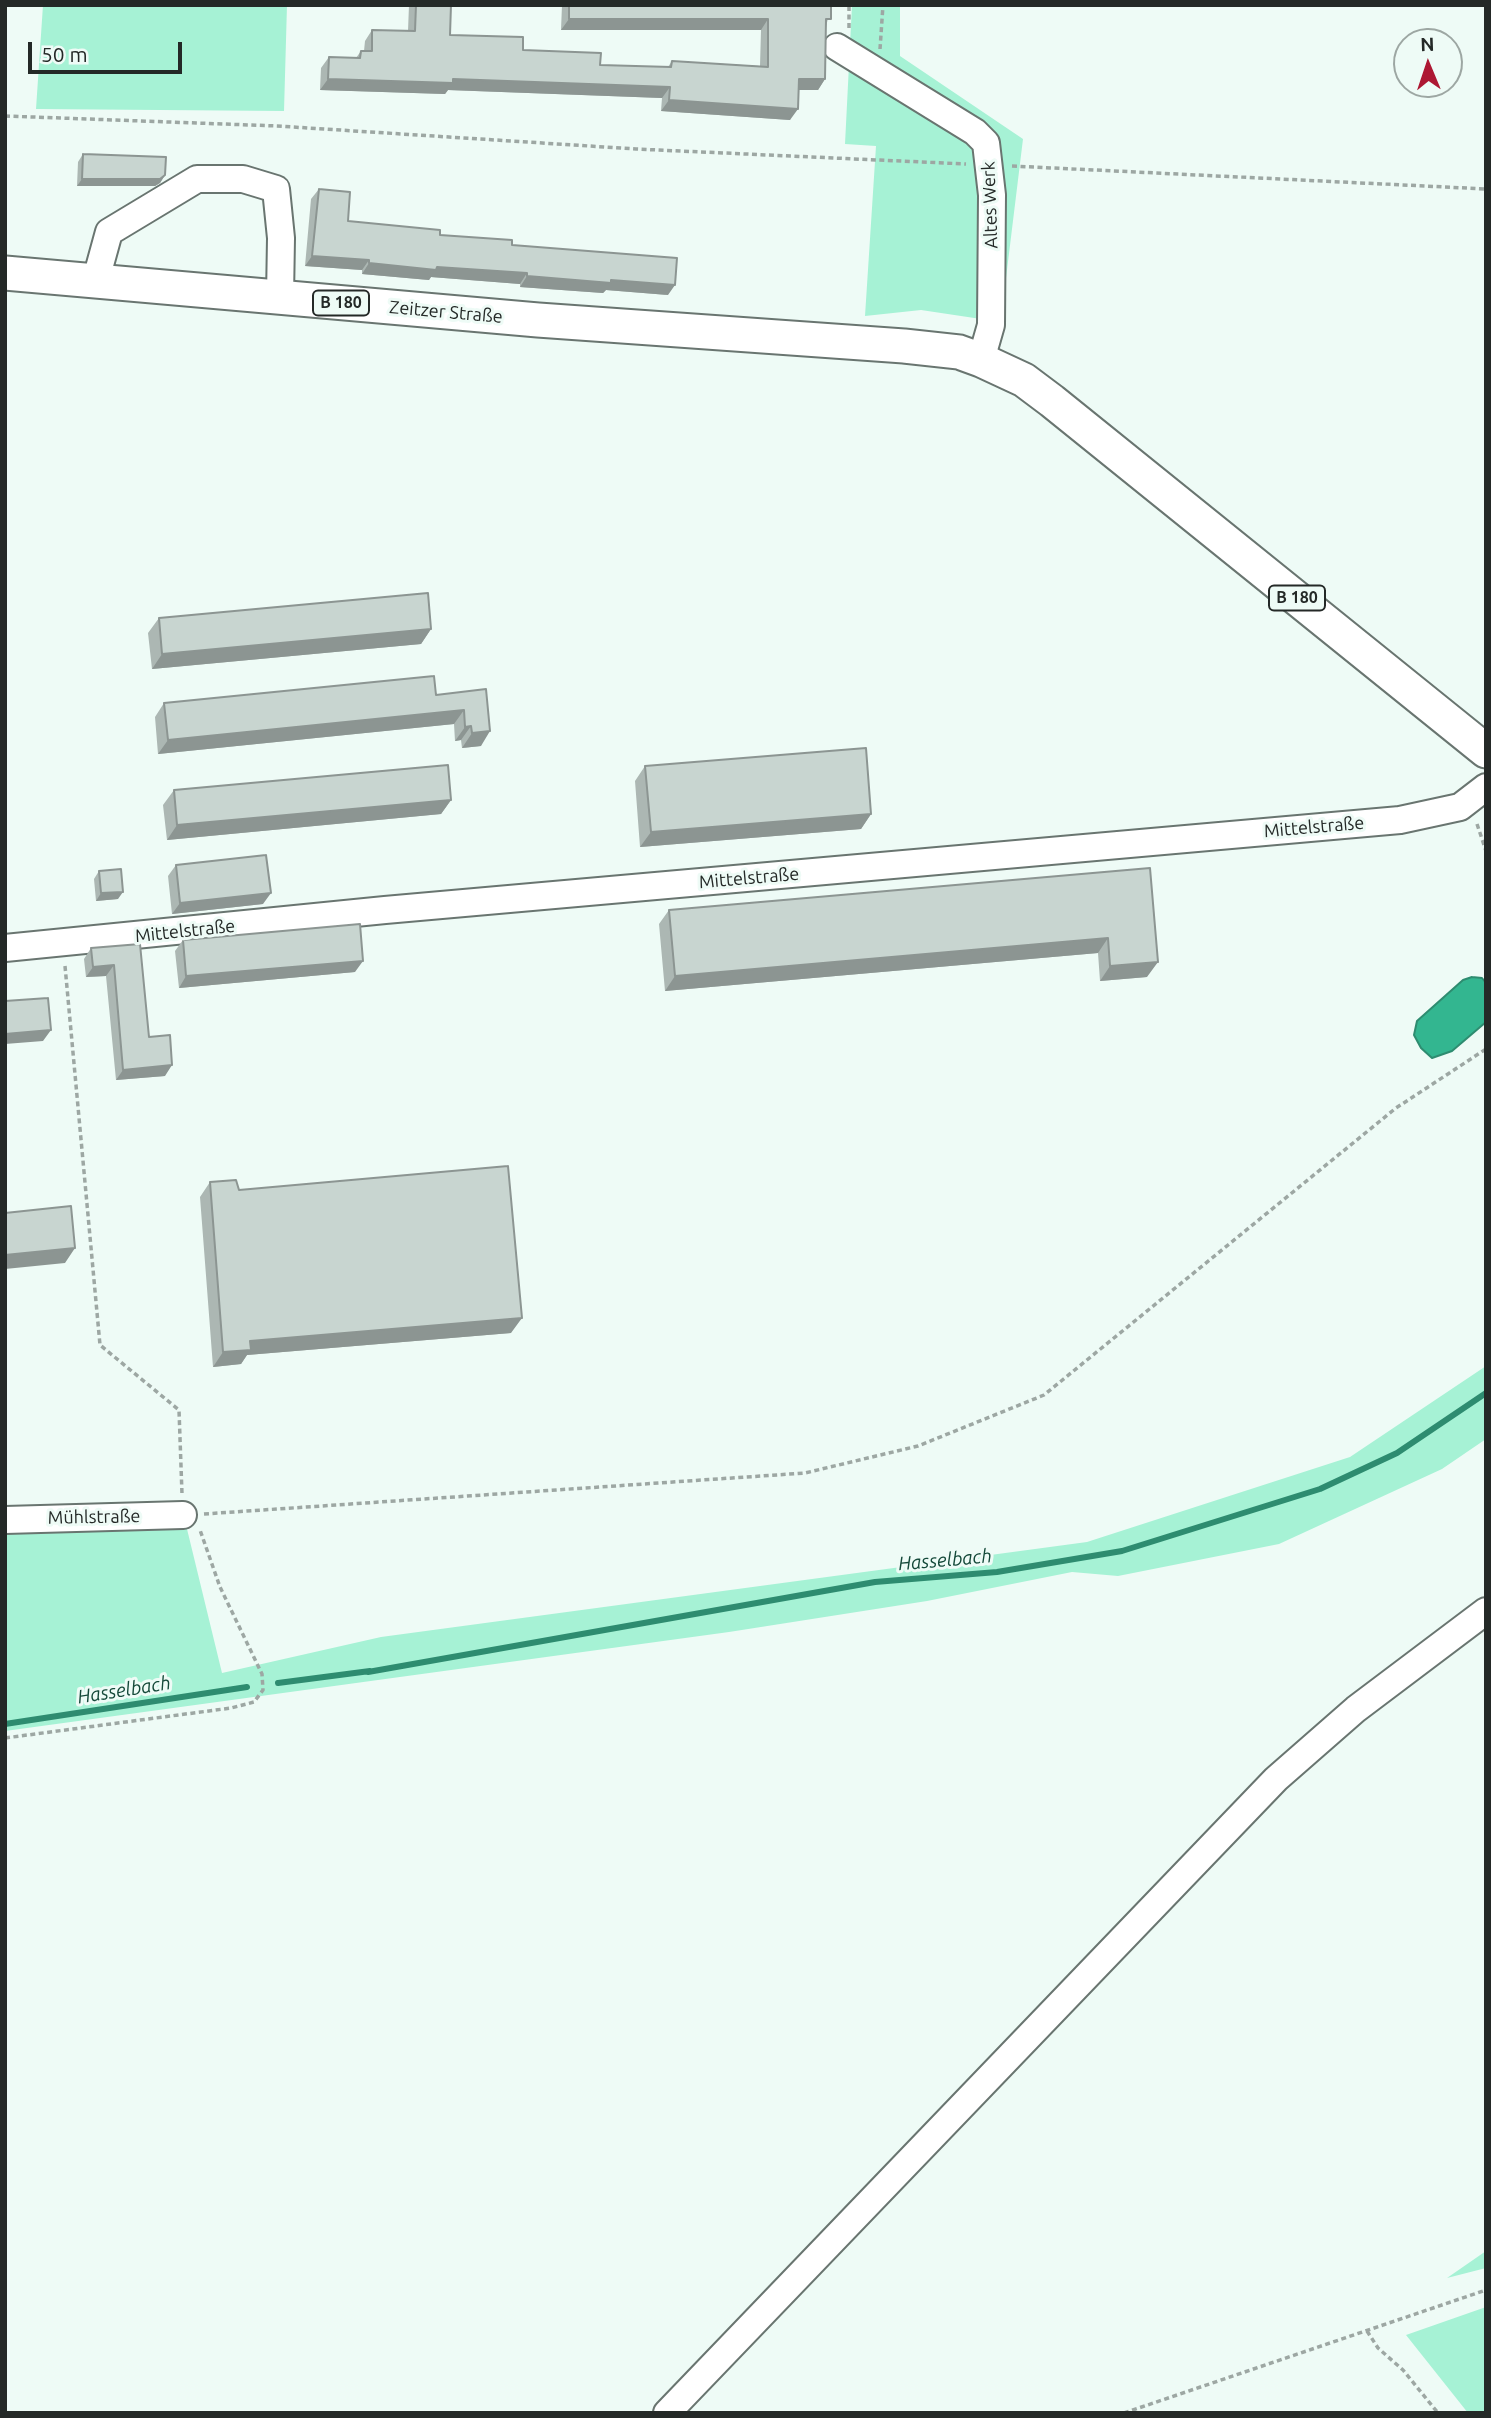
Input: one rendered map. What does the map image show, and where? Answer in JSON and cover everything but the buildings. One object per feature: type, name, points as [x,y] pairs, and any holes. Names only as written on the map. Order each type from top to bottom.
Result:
[{"type":"main road","name":"Zeitzer Straße","points":[[5,273],[95,283],[937,349],[982,360]]},
{"type":"main road","name":"B 180","points":[[982,360],[1024,380],[1052,401],[1486,751]]},
{"type":"street","name":"Altes Werk","points":[[837,47],[877,69],[975,132],[986,143],[992,195],[991,324],[982,360]]},
{"type":"street","points":[[95,283],[109,232],[197,179],[243,179],[275,189],[281,237],[280,297]]},
{"type":"street","name":"Mittelstraße","points":[[5,948],[385,910],[1400,820],[1460,807],[1486,787]]},
{"type":"street","name":"Mühlstraße","points":[[5,1520],[189,1515]]},
{"type":"street","points":[[667,2413],[1276,1779],[1356,1709],[1486,1611]]},
{"type":"path","points":[[877,69],[883,5]]},
{"type":"path","points":[[5,116],[277,125],[636,149],[1486,189]]},
{"type":"path","points":[[1460,807],[1478,825],[1486,851]]},
{"type":"path","points":[[5,1738],[231,1709],[254,1702],[263,1690],[262,1674],[189,1515],[179,1410],[100,1345],[62,943]]},
{"type":"path","points":[[189,1515],[805,1473],[918,1446],[1044,1395],[1396,1108],[1486,1049]]},
{"type":"path","points":[[1124,2413],[1486,2290]]},
{"type":"path","points":[[1367,2331],[1378,2348],[1403,2370],[1438,2413]]},
{"type":"shaded area","points":[[43,5],[287,5],[284,111],[36,109]]},
{"type":"shaded area","points":[[852,5],[900,5],[900,56],[1023,139],[1000,327],[981,319],[921,310],[865,316],[876,146],[845,144]]},
{"type":"shaded area","points":[[1482,978],[1486,983],[1486,1022],[1452,1051],[1432,1058],[1421,1048],[1414,1035],[1417,1021],[1463,980]]},
{"type":"shaded area","points":[[1486,1366],[1486,1439],[1442,1469],[1279,1544],[1118,1576],[1072,1572],[927,1601],[729,1632],[5,1731],[5,1533],[187,1529],[222,1673],[381,1637],[1087,1542],[1350,1457]]},
{"type":"shaded area","points":[[1486,2251],[1486,2268],[1447,2278]]},
{"type":"shaded area","points":[[1486,2307],[1486,2413],[1468,2413],[1406,2335]]},
{"type":"waterway","name":"Hasselbach","points":[[368,1672],[875,1582],[997,1572],[1122,1551],[1320,1489],[1397,1453],[1486,1393]]},
{"type":"waterway","name":"Hasselbach","points":[[278,1683],[370,1671]]},
{"type":"waterway","name":"Hasselbach","points":[[5,1724],[247,1687]]}]
